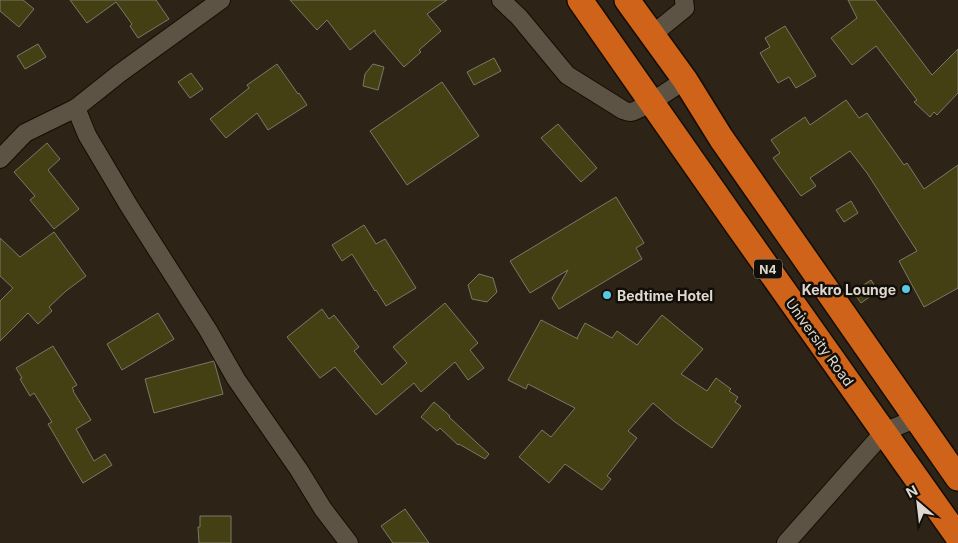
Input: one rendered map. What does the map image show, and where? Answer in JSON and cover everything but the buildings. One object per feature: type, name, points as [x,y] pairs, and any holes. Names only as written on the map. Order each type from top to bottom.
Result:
[{"type":"highway","name":"University Road","points":[[580,0],[743,235],[958,537]]},
{"type":"highway","name":"N4","points":[[627,0],[685,80],[721,138],[958,478]]},
{"type":"street","points":[[0,159],[25,133],[76,108],[221,0]]},
{"type":"street","points":[[501,0],[519,17],[567,74],[623,110],[634,111],[685,80]]},
{"type":"street","points":[[652,35],[685,8],[684,0]]},
{"type":"street","points":[[76,108],[87,135],[129,206],[208,330],[236,379],[299,470],[323,510],[349,543]]},
{"type":"street","points":[[786,543],[884,432],[917,418]]},
{"type":"place","name":"Kekro Lounge","points":[[906,289]]},
{"type":"place","name":"Bedtime Hotel","points":[[607,295]]}]
